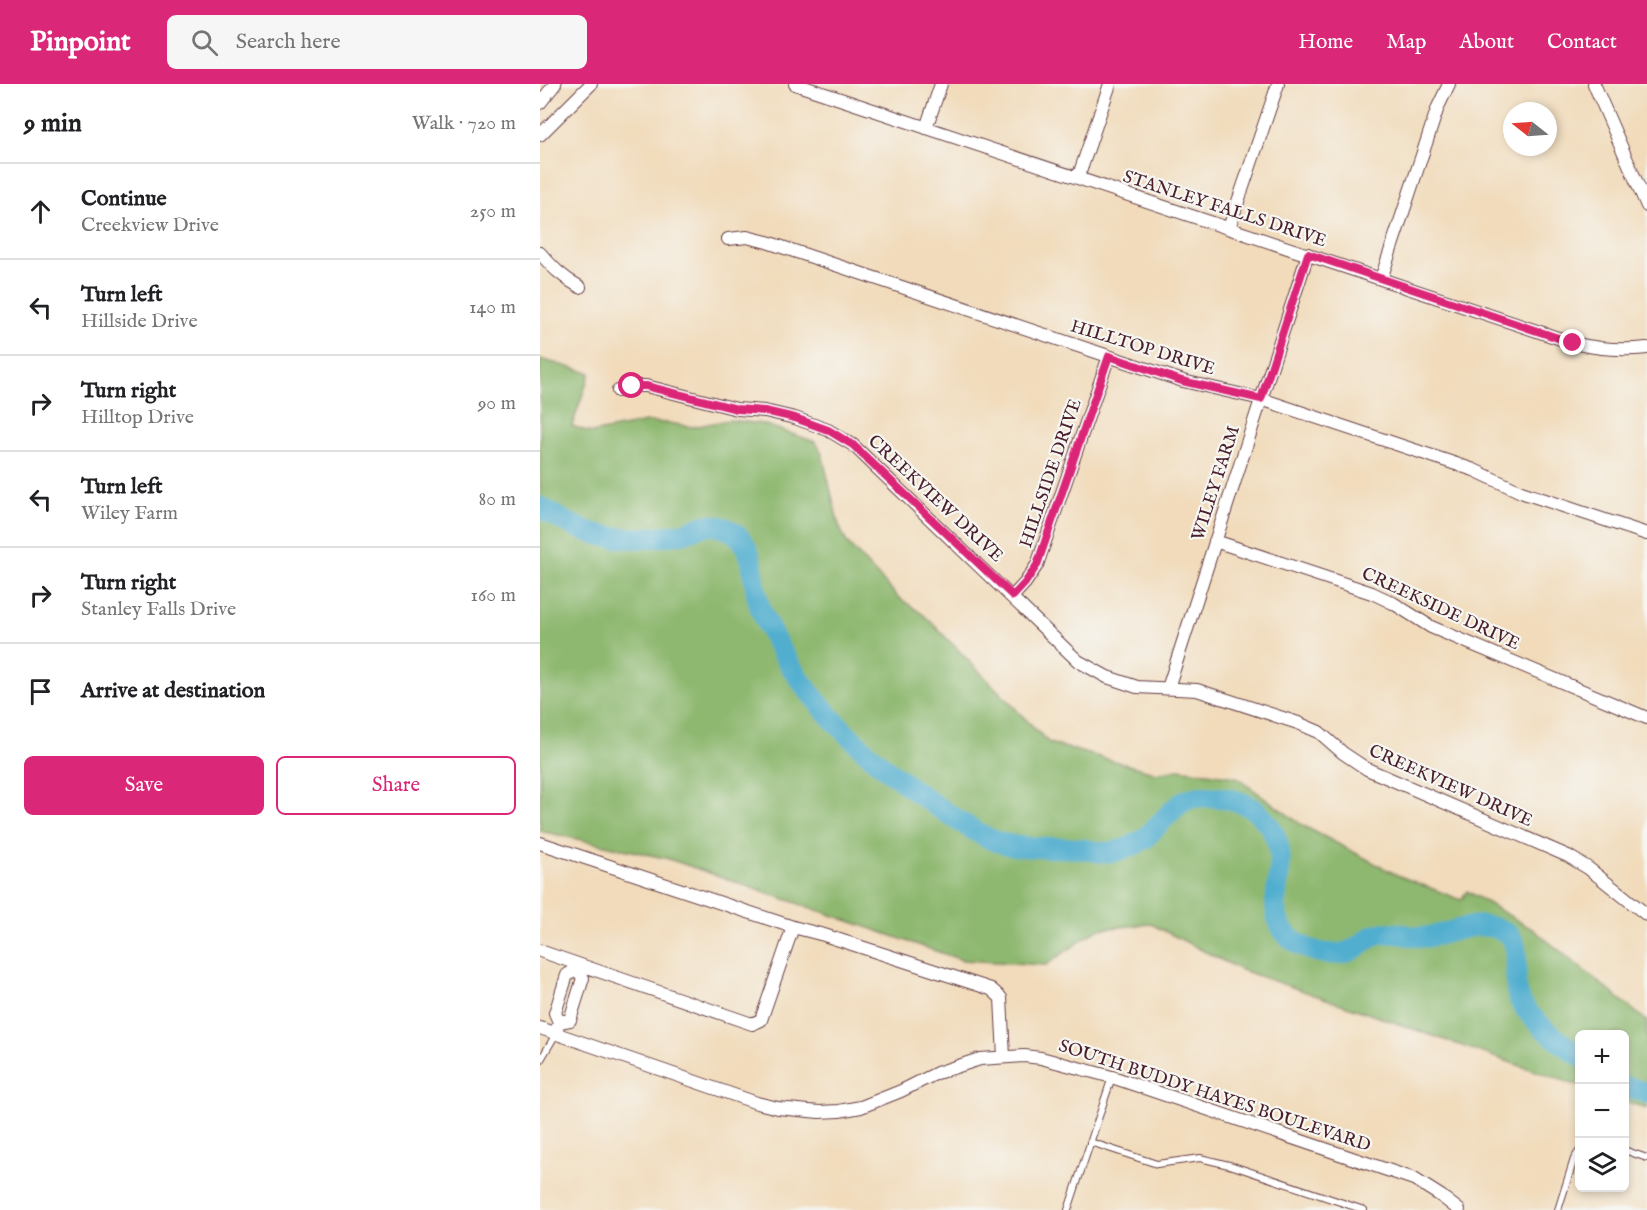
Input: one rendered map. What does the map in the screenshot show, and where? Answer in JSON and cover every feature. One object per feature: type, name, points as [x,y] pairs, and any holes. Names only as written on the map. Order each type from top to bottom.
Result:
[{"type":"street","points":[[540,103],[555,84]]},
{"type":"street","points":[[540,135],[591,84]]},
{"type":"street","name":"STANLEY FALLS DRIVE","points":[[795,84],[1573,343],[1600,349],[1647,348]]},
{"type":"street","points":[[926,128],[941,84]]},
{"type":"street","points":[[1078,178],[1110,84]]},
{"type":"street","points":[[1229,228],[1278,84]]},
{"type":"street","points":[[1381,279],[1438,107],[1449,84]]},
{"type":"street","points":[[1594,84],[1647,206]]},
{"type":"street","name":"HILLTOP DRIVE","points":[[728,239],[747,237],[767,242],[1182,381],[1261,399],[1474,470],[1521,492],[1647,534]]},
{"type":"street","points":[[540,253],[556,272],[580,287]]},
{"type":"street","name":"WILEY FARM","points":[[1168,688],[1308,254]]},
{"type":"street","name":"HILLSIDE DRIVE","points":[[1013,596],[1037,565],[1109,356]]},
{"type":"street","name":"CREEKVIEW DRIVE","points":[[618,391],[632,386],[646,386],[737,409],[765,411],[795,418],[828,430],[853,445],[1013,596],[1078,661],[1107,677],[1137,687],[1197,690],[1319,732],[1367,770],[1568,856],[1588,868],[1647,915]]},
{"type":"street","name":"CREEKSIDE DRIVE","points":[[1215,540],[1372,593],[1393,603],[1431,627],[1647,718]]},
{"type":"street","points":[[540,843],[793,927],[991,988],[1001,998],[1004,1057]]},
{"type":"street","points":[[540,951],[578,966],[752,1024],[761,1020],[793,927]]},
{"type":"street","points":[[558,1028],[570,1020],[583,978],[578,966]]},
{"type":"street","name":"SOUTH BUDDY HAYES BOULEVARD","points":[[540,1028],[558,1028],[757,1103],[778,1108],[819,1112],[861,1107],[937,1073],[980,1059],[1041,1058],[1112,1077],[1414,1179],[1442,1196],[1459,1210]]},
{"type":"lane","points":[[540,1061],[558,1028]]},
{"type":"lane","points":[[1068,1210],[1112,1077]]},
{"type":"lane","points":[[1090,1142],[1157,1164],[1200,1158],[1233,1166],[1364,1210]]},
{"type":"lane","points":[[1629,1152],[1647,1158]]},
{"type":"lane","points":[[1558,1210],[1575,1158]]},
{"type":"green space","points":[[540,359],[590,373],[572,426],[592,433],[646,422],[693,427],[729,420],[763,424],[816,442],[822,454],[839,526],[847,543],[898,597],[924,615],[1049,743],[1157,773],[1178,769],[1236,777],[1302,825],[1397,875],[1461,900],[1467,891],[1534,930],[1647,1021],[1647,1109],[1629,1102],[1629,1030],[1575,1030],[1575,1085],[1239,969],[1151,924],[1098,929],[1046,965],[962,960],[669,859],[540,831]]},
{"type":"waterway","points":[[540,507],[579,528],[605,536],[655,537],[684,533],[711,525],[725,528],[737,535],[748,551],[761,610],[775,640],[811,695],[833,720],[882,766],[935,805],[990,839],[1013,845],[1111,852],[1144,839],[1175,808],[1189,799],[1204,797],[1238,801],[1264,819],[1279,847],[1277,916],[1280,925],[1292,940],[1317,952],[1335,954],[1352,950],[1374,935],[1383,933],[1425,937],[1474,926],[1499,929],[1509,935],[1515,945],[1517,993],[1521,1003],[1556,1039],[1575,1052]]},
{"type":"waterway","points":[[1629,1088],[1647,1093]]},
{"type":"route","points":[[632,386],[646,386],[737,409],[765,411],[795,418],[828,430],[853,445],[1013,596],[1037,565],[1109,356],[1182,381],[1261,399],[1308,254],[1573,343]]}]
